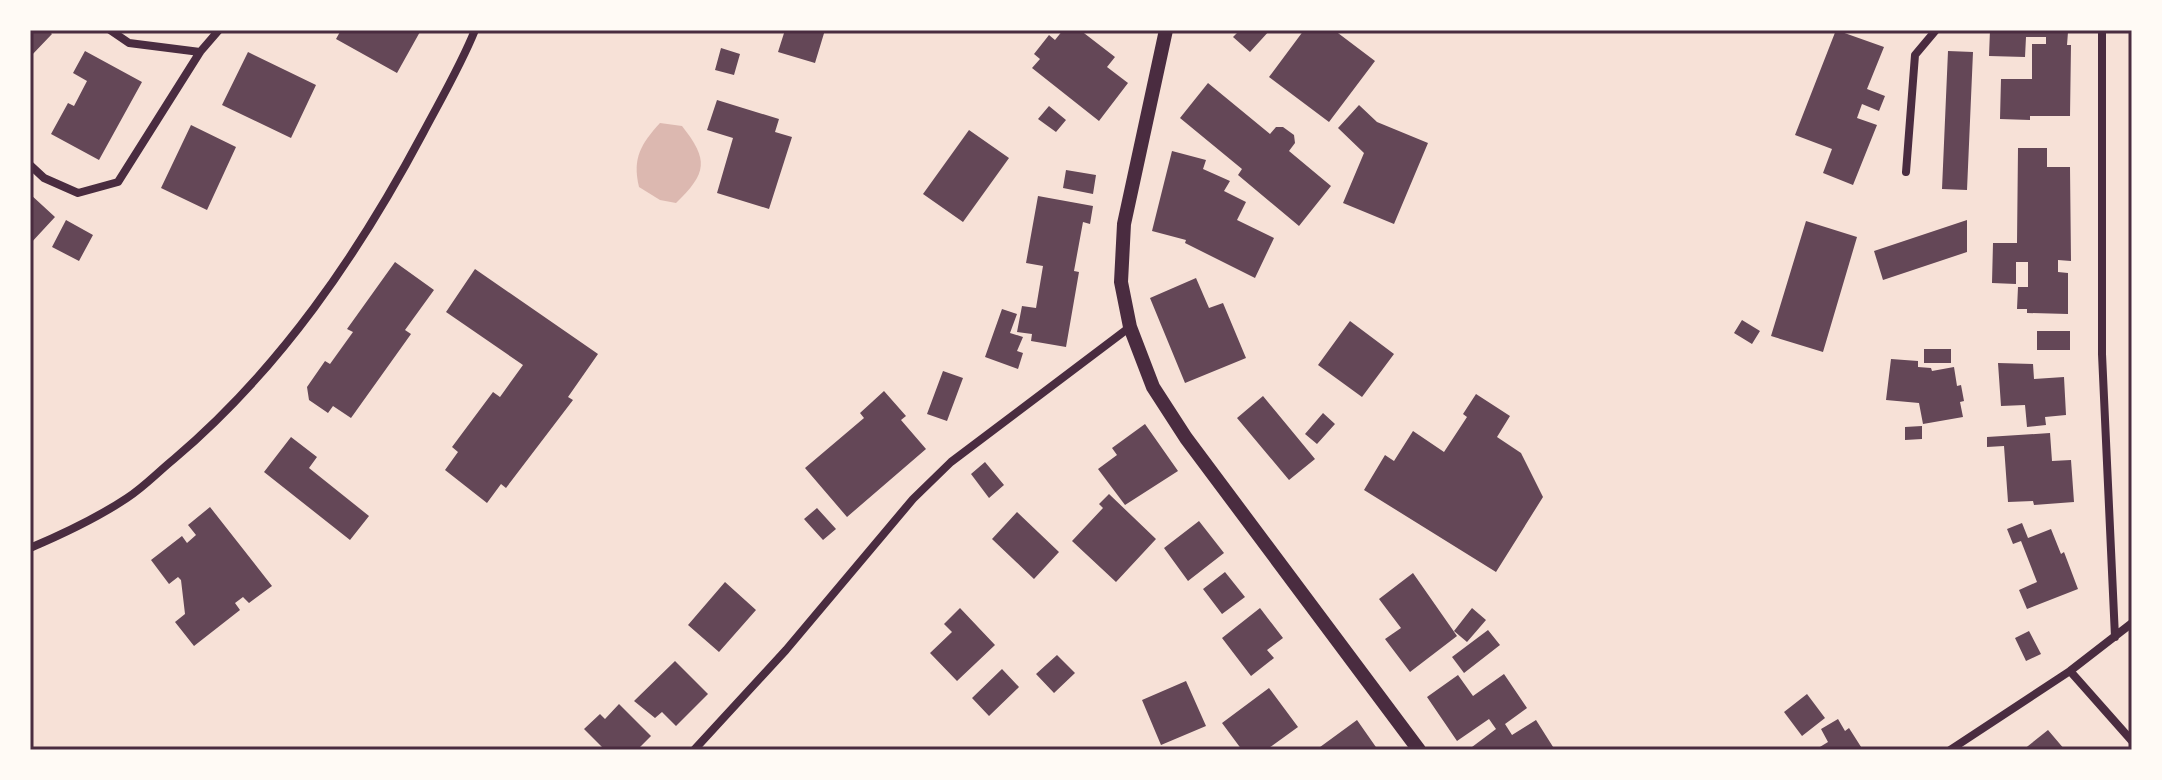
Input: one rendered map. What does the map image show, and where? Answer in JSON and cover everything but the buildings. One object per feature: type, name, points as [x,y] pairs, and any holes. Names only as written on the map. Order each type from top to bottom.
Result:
[{"type":"street","points":[[110,30],[129,43],[200,52]]},
{"type":"street","points":[[30,165],[44,178],[78,193],[118,182],[200,52],[219,30]]},
{"type":"street","points":[[30,548],[69,532],[128,497],[204,434],[254,382],[339,276],[385,203],[475,30]]},
{"type":"street","points":[[1166,30],[1124,224],[1121,282],[1130,327],[1153,387],[1186,438],[1419,750]]},
{"type":"street","points":[[1906,172],[1915,55],[1936,30]]},
{"type":"street","points":[[2102,30],[2102,354],[2115,637]]},
{"type":"street","points":[[694,750],[786,650],[913,499],[951,462],[1130,327]]},
{"type":"street","points":[[1950,750],[2070,671],[2132,623]]},
{"type":"street","points":[[2070,671],[2132,741]]},
{"type":"shaded area","points":[[660,123],[682,126],[700,157],[699,174],[676,203],[660,200],[639,187],[637,177],[640,152]]}]
